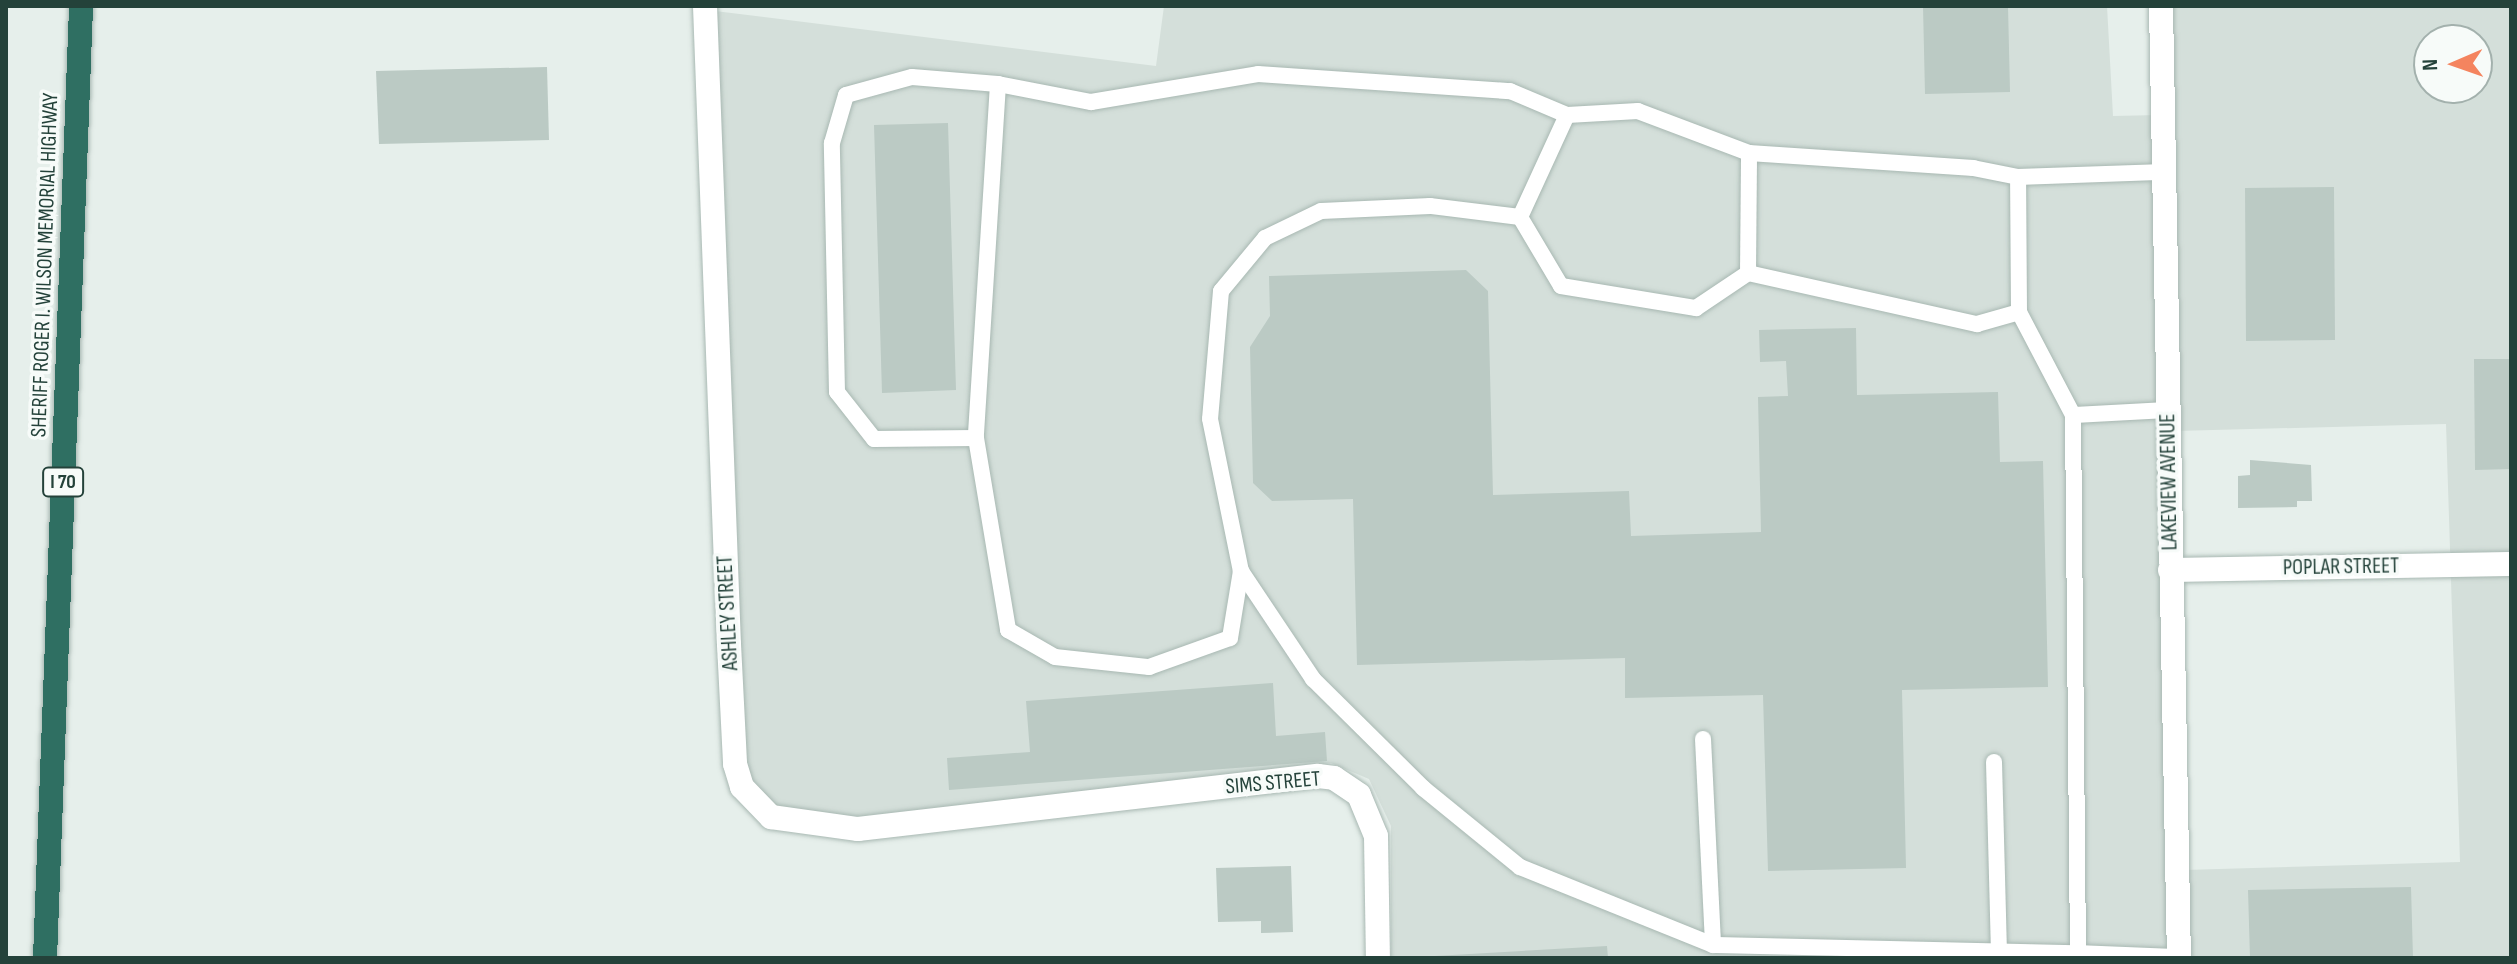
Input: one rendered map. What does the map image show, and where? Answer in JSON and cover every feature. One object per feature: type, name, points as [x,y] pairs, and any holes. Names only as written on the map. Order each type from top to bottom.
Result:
[{"type":"highway","name":"SHERIFF ROGER I. WILSON MEMORIAL HIGHWAY","points":[[45,958],[81,6]]},
{"type":"street","name":"ASHLEY STREET","points":[[705,6],[729,644],[735,764],[742,787],[771,817],[858,829],[1158,796]]},
{"type":"street","name":"LAKEVIEW AVENUE","points":[[2161,6],[2179,957]]},
{"type":"street","name":"POPLAR STREET","points":[[2170,570],[2511,564]]},
{"type":"street","name":"SIMS STREET","points":[[1158,796],[1318,776],[1349,784],[1367,808],[1376,836],[1378,958]]},
{"type":"lane","points":[[976,438],[874,439],[837,392],[832,143],[846,95],[912,77],[998,84],[1091,102],[1258,74],[1510,91],[1567,115],[1638,111],[1749,153],[1973,168],[2018,177],[2164,172]]},
{"type":"lane","points":[[998,84],[976,438],[1008,630],[1055,657],[1149,667],[1230,638],[1241,571],[1210,419],[1221,291],[1265,238],[1321,211],[1430,206],[1520,217]]},
{"type":"lane","points":[[1520,217],[1567,115]]},
{"type":"lane","points":[[1748,273],[1749,153]]},
{"type":"lane","points":[[2018,177],[2019,312],[2073,415],[2078,953]]},
{"type":"lane","points":[[1520,217],[1561,286],[1696,308],[1748,273],[1977,324],[2019,312]]},
{"type":"lane","points":[[2073,415],[2168,410]]},
{"type":"lane","points":[[1241,571],[1313,679],[1423,788],[1520,867],[1713,945],[2179,957]]},
{"type":"lane","points":[[1703,739],[1713,945]]},
{"type":"lane","points":[[1994,762],[1999,952]]},
{"type":"shaded area","points":[[1164,6],[2107,6],[2113,116],[2159,115],[2177,958],[1391,958],[1391,826],[1369,779],[1331,763],[858,823],[822,821],[763,801],[744,765],[715,11],[1156,66]]},
{"type":"shaded area","points":[[2167,6],[2511,6],[2511,958],[2186,958],[2184,870],[2460,862],[2446,424],[2175,431]]},
{"type":"building","points":[[1923,6],[2008,6],[2010,92],[1925,94]]},
{"type":"building","points":[[547,67],[549,140],[379,144],[376,71]]},
{"type":"building","points":[[948,123],[956,390],[882,393],[874,125]]},
{"type":"building","points":[[2334,187],[2335,340],[2246,341],[2245,188]]},
{"type":"building","points":[[1466,270],[1488,291],[1493,495],[1629,491],[1631,536],[1761,532],[1758,397],[1788,396],[1786,361],[1760,362],[1759,330],[1856,328],[1857,395],[1998,392],[2000,462],[2043,461],[2048,687],[1902,690],[1906,868],[1768,871],[1763,695],[1625,698],[1625,658],[1357,665],[1353,499],[1272,501],[1253,483],[1250,347],[1270,316],[1269,276]]},
{"type":"building","points":[[2474,359],[2511,359],[2511,469],[2475,470]]},
{"type":"building","points":[[2250,460],[2311,465],[2312,501],[2297,501],[2297,507],[2238,508],[2238,476],[2250,475]]},
{"type":"building","points":[[1273,683],[1276,736],[1325,732],[1327,761],[949,790],[947,758],[1030,752],[1026,701]]},
{"type":"building","points":[[1291,866],[1293,932],[1261,933],[1261,921],[1218,922],[1216,868]]},
{"type":"building","points":[[2411,887],[2413,958],[2250,958],[2248,890]]},
{"type":"building","points":[[1607,946],[1608,958],[1435,958],[1435,956]]}]
